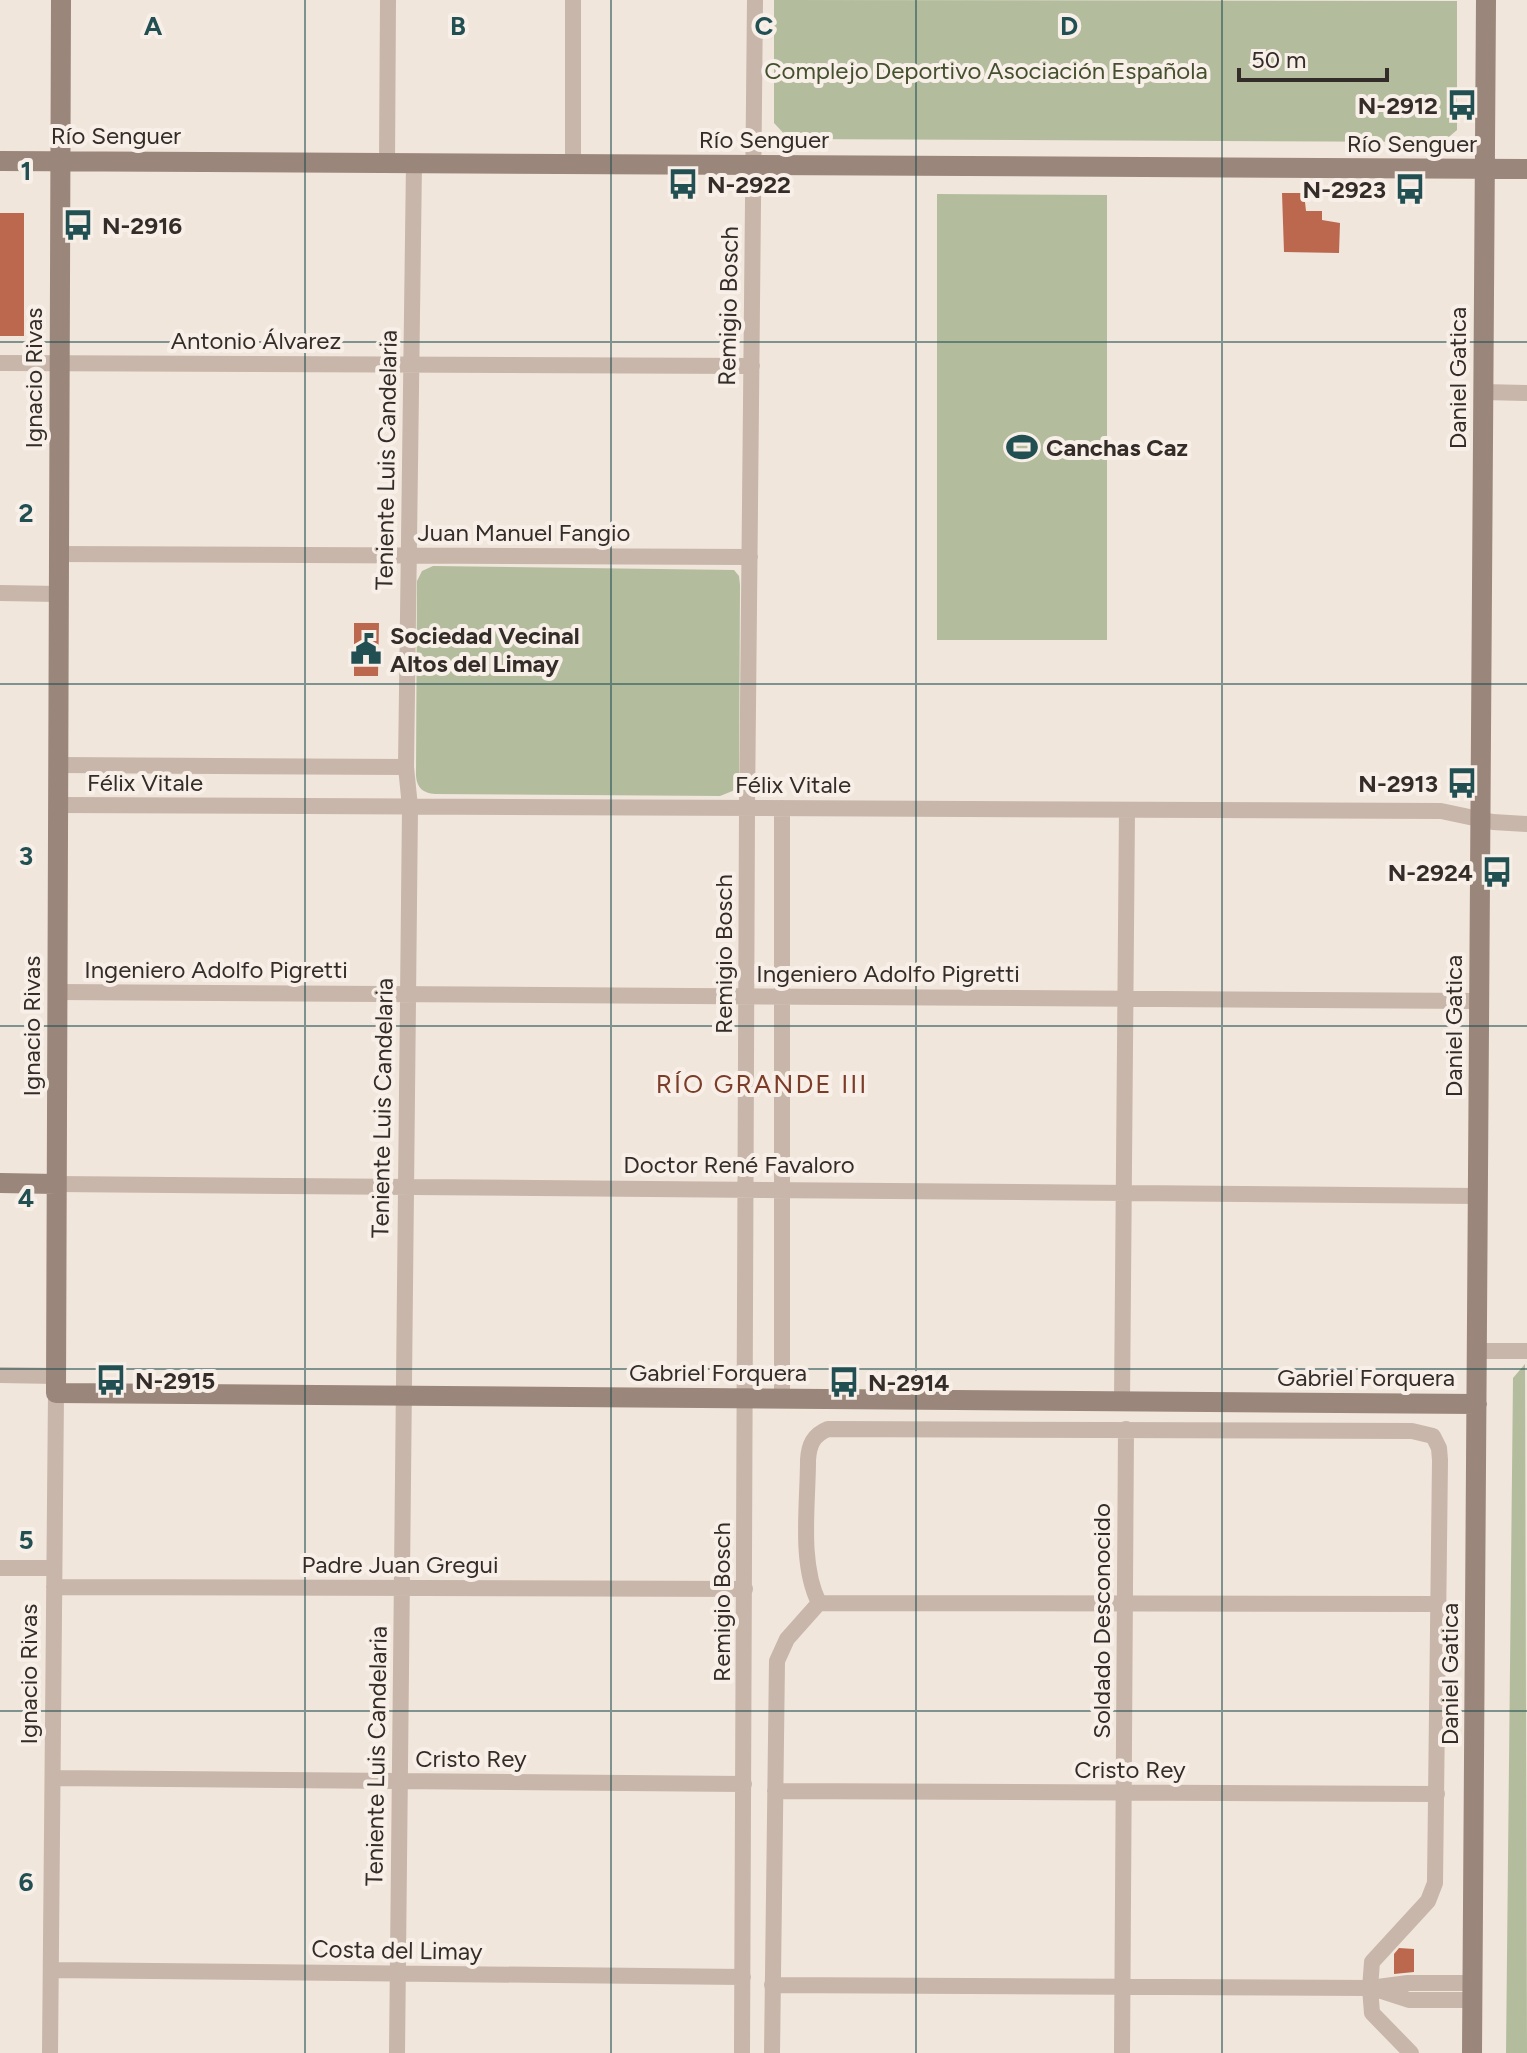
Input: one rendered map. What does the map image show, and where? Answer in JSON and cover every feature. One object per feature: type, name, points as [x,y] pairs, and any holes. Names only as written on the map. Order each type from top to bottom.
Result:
[{"type":"main road","name":"Ignacio Rivas","points":[[56,1384],[61,0]]},
{"type":"main road","name":"Daniel Gatica","points":[[1472,2053],[1486,0]]},
{"type":"main road","name":"Río Senguer","points":[[0,161],[1527,169]]},
{"type":"main road","name":"Doctor René Favaloro","points":[[0,1183],[56,1184]]},
{"type":"main road","name":"Gabriel Forquera","points":[[56,1384],[404,1396],[1477,1404]]},
{"type":"street","points":[[387,163],[388,0]]},
{"type":"street","points":[[573,0],[573,164]]},
{"type":"street","name":"Remigio Bosch","points":[[742,2053],[747,808],[755,0]]},
{"type":"street","name":"Teniente Luis Candelaria","points":[[397,2053],[410,807],[406,767],[414,163]]},
{"type":"street","name":"Antonio Álvarez","points":[[0,363],[752,366]]},
{"type":"street","points":[[1483,392],[1527,393]]},
{"type":"street","name":"Juan Manuel Fangio","points":[[58,554],[750,557]]},
{"type":"street","points":[[0,593],[58,594]]},
{"type":"street","name":"Félix Vitale","points":[[58,765],[406,767]]},
{"type":"street","name":"Félix Vitale","points":[[58,805],[1441,811],[1527,824]]},
{"type":"street","points":[[782,808],[782,1399]]},
{"type":"street","points":[[1122,1401],[1127,810]]},
{"type":"street","name":"Ingeniero Adolfo Pigretti","points":[[57,992],[1479,1001]]},
{"type":"street","name":"Doctor René Favaloro","points":[[56,1184],[1478,1196]]},
{"type":"street","name":"Gabriel Forquera","points":[[1477,1351],[1527,1351]]},
{"type":"street","name":"Gabriel Forquera","points":[[0,1375],[56,1384]]},
{"type":"street","name":"Ignacio Rivas","points":[[50,2053],[56,1384]]},
{"type":"street","points":[[819,1603],[810,1582],[808,1564],[808,1460],[815,1437],[828,1429],[1126,1429]]},
{"type":"street","name":"Daniel Gatica","points":[[1126,1429],[1412,1431],[1433,1436],[1439,1448],[1434,1889],[1428,1901],[1376,1957],[1371,1967],[1370,1988]]},
{"type":"street","name":"Soldado Desconocido","points":[[1122,2053],[1126,1429]]},
{"type":"street","points":[[0,1568],[54,1568]]},
{"type":"street","name":"Padre Juan Gregui","points":[[54,1587],[745,1589]]},
{"type":"street","points":[[772,2053],[779,1653],[787,1639],[819,1603],[1439,1604]]},
{"type":"street","name":"Cristo Rey","points":[[53,1778],[744,1784]]},
{"type":"street","name":"Cristo Rey","points":[[775,1791],[1437,1794]]},
{"type":"street","name":"Costa del Limay","points":[[51,1970],[743,1977]]},
{"type":"street","points":[[772,1985],[1370,1988],[1409,2000],[1473,1991]]},
{"type":"street","points":[[1370,1988],[1372,2013],[1411,2053]]},
{"type":"green space","name":"Complejo Deportivo Asociación Española","points":[[774,0],[1457,1],[1457,130],[1443,142],[789,139],[774,123]]},
{"type":"green space","name":"Canchas Caz","points":[[937,194],[1107,195],[1107,640],[937,640]]},
{"type":"green space","points":[[433,566],[734,570],[739,576],[740,585],[739,777],[735,790],[720,796],[435,794],[421,789],[416,776],[417,581],[422,571]]},
{"type":"green space","points":[[1525,1364],[1527,2053],[1506,2053],[1513,1378]]},
{"type":"building","points":[[1282,193],[1304,193],[1306,211],[1322,211],[1322,220],[1340,223],[1339,253],[1284,252]]},
{"type":"building","points":[[0,213],[24,213],[24,336],[0,336]]},
{"type":"building","name":"Sociedad Vecinal Altos del Limay","points":[[354,623],[379,623],[378,676],[354,676]]},
{"type":"building","points":[[1399,1948],[1414,1949],[1414,1972],[1394,1974],[1394,1954]]},
{"type":"place","name":"N-2912","points":[[1462,105]]},
{"type":"place","name":"N-2922","points":[[683,184]]},
{"type":"place","name":"N-2923","points":[[1410,189]]},
{"type":"place","name":"N-2916","points":[[78,225]]},
{"type":"place","name":"Canchas Caz","points":[[1022,447]]},
{"type":"place","name":"Sociedad Vecinal Altos del Limay","points":[[366,649]]},
{"type":"place","name":"N-2913","points":[[1462,783]]},
{"type":"place","name":"N-2924","points":[[1497,872]]},
{"type":"place","name":"N-2915","points":[[111,1380]]},
{"type":"place","name":"N-2914","points":[[844,1382]]},
{"type":"district","name":"RÍO GRANDE III","points":[[762,1084]]}]
